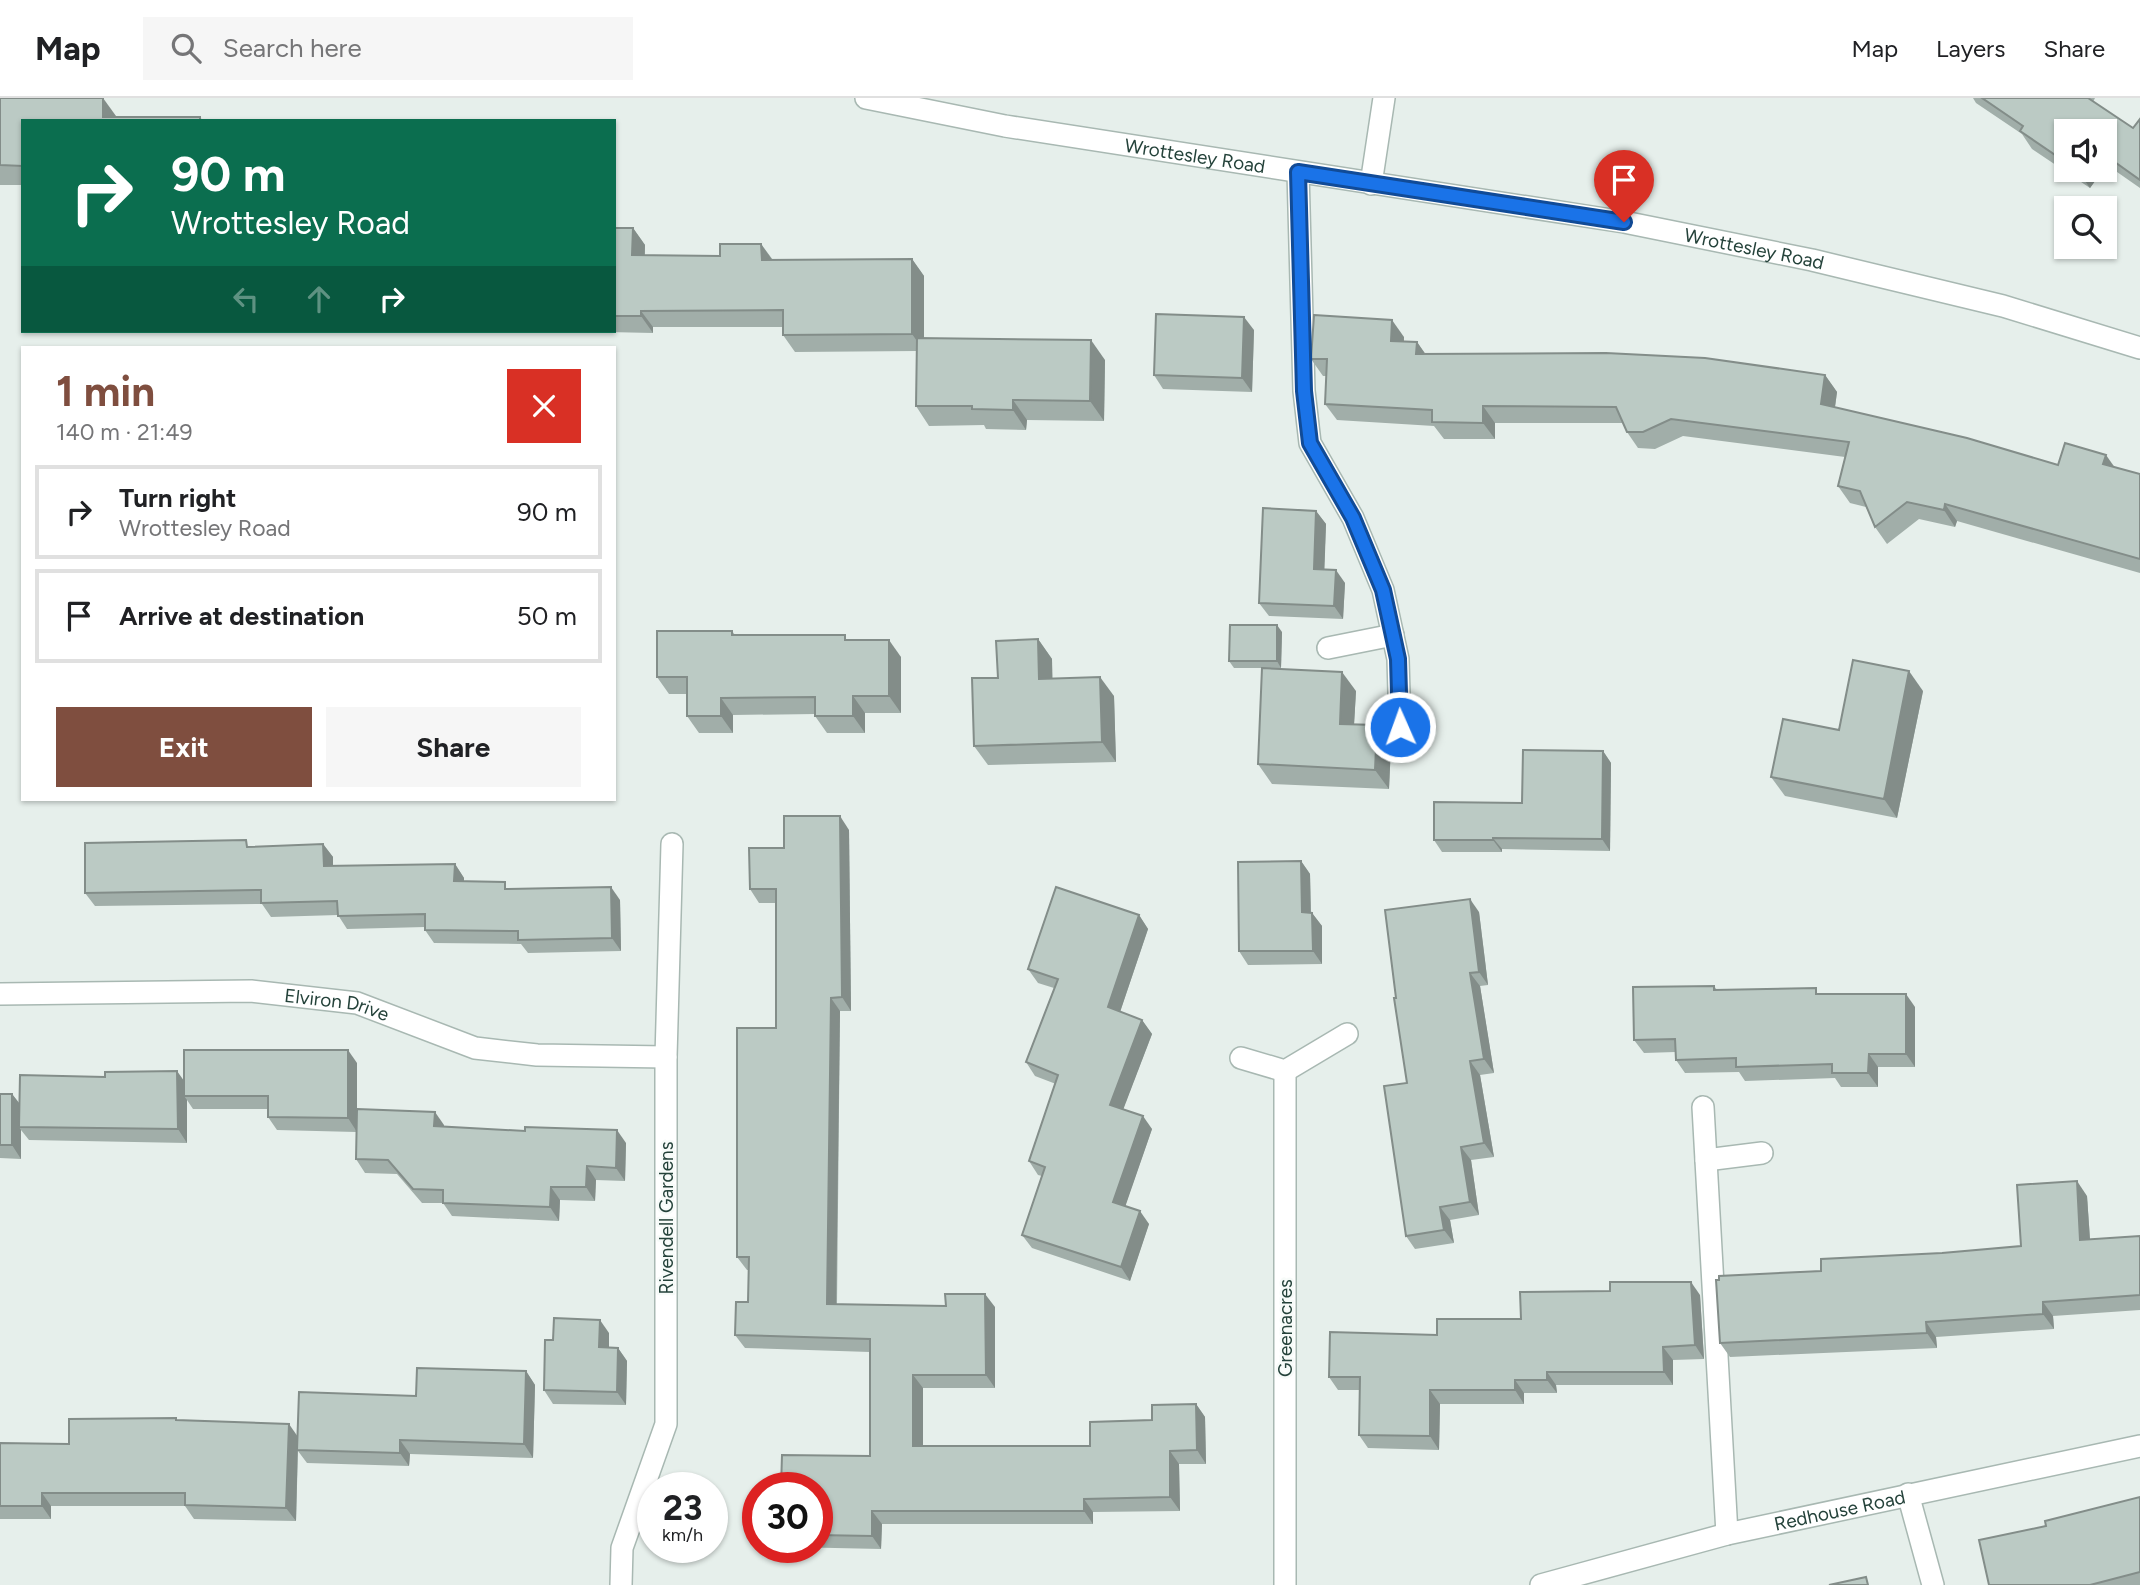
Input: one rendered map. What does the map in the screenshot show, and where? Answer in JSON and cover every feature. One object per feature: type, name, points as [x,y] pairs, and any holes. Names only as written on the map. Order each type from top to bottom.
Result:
[{"type":"street","name":"Wrottesley Road","points":[[866,98],[1005,126],[1624,222],[1812,260],[2003,306],[2140,348]]},
{"type":"street","points":[[1371,184],[1384,98]]},
{"type":"street","points":[[1298,172],[1304,391],[1310,443],[1353,518],[1383,590],[1398,659],[1400,727]]},
{"type":"street","points":[[1328,649],[1392,635]]},
{"type":"street","name":"Rivendell Gardens","points":[[621,1585],[622,1548],[666,1424],[666,1057],[672,844]]},
{"type":"street","name":"Elviron Drive","points":[[0,994],[251,991],[357,1003],[475,1048],[537,1055],[666,1057]]},
{"type":"street","points":[[1241,1058],[1285,1071],[1347,1034]]},
{"type":"street","name":"Greenacres","points":[[1285,1071],[1285,1585]]},
{"type":"street","points":[[1703,1107],[1727,1534]]},
{"type":"street","points":[[1706,1160],[1762,1153]]},
{"type":"street","name":"Redhouse Road","points":[[1541,1585],[1727,1534],[2140,1446]]},
{"type":"street","points":[[1908,1494],[1933,1585]]},
{"type":"building","points":[[0,98],[103,98],[103,117],[200,117],[21,119],[21,166],[0,165]]},
{"type":"building","points":[[1982,98],[2088,98],[2133,128],[2140,119],[2140,180],[2117,164],[2117,119],[2054,119],[2054,154],[2020,131],[2023,126]]},
{"type":"building","points":[[616,228],[633,228],[632,255],[720,256],[720,244],[761,244],[762,260],[912,259],[912,334],[783,335],[783,310],[641,311],[641,316],[616,316]]},
{"type":"building","points":[[1156,314],[1244,317],[1242,378],[1154,375]]},
{"type":"building","points":[[1314,315],[1392,320],[1391,341],[1417,342],[1416,354],[1606,353],[1705,358],[1825,375],[1821,404],[1967,438],[2058,465],[2065,443],[2106,455],[2103,464],[2140,474],[2140,559],[1945,504],[1944,510],[1907,502],[1875,527],[1860,491],[1838,486],[1849,442],[1671,419],[1643,432],[1627,432],[1616,407],[1483,406],[1483,423],[1432,422],[1432,410],[1325,404],[1327,359],[1311,359]]},
{"type":"building","points":[[917,338],[1091,340],[1090,401],[1013,400],[1013,410],[972,409],[972,406],[916,406]]},
{"type":"building","points":[[1263,508],[1316,511],[1314,569],[1336,570],[1334,606],[1259,603]]},
{"type":"building","points":[[1230,625],[1277,625],[1277,661],[1229,661]]},
{"type":"building","points":[[657,631],[732,631],[732,635],[845,635],[845,640],[889,640],[889,696],[853,696],[853,716],[815,716],[815,697],[721,698],[721,716],[687,716],[687,677],[657,677]]},
{"type":"building","points":[[1038,639],[1039,679],[1100,677],[1102,742],[974,746],[972,678],[998,678],[996,641]]},
{"type":"building","points":[[1853,660],[1909,671],[1884,799],[1771,777],[1783,719],[1839,730]]},
{"type":"building","points":[[1262,668],[1342,672],[1340,724],[1377,725],[1375,770],[1258,764]]},
{"type":"building","points":[[1523,750],[1603,751],[1602,839],[1434,840],[1434,802],[1522,803]]},
{"type":"building","points":[[784,816],[840,816],[842,997],[831,998],[827,1304],[946,1306],[945,1294],[985,1294],[986,1375],[913,1375],[913,1446],[1090,1446],[1090,1422],[1152,1420],[1152,1405],[1196,1404],[1197,1450],[1170,1451],[1170,1497],[1084,1499],[1084,1511],[872,1511],[872,1536],[833,1535],[833,1472],[781,1472],[782,1455],[870,1456],[870,1339],[735,1335],[736,1302],[748,1302],[749,1257],[737,1257],[737,1028],[776,1028],[776,889],[750,889],[749,848],[784,848]]},
{"type":"building","points":[[246,840],[247,847],[323,844],[324,866],[455,864],[454,881],[505,882],[505,889],[611,887],[612,938],[518,940],[518,931],[425,930],[425,914],[338,916],[337,901],[261,903],[261,890],[85,893],[85,843]]},
{"type":"building","points":[[1301,861],[1302,912],[1312,913],[1313,951],[1239,951],[1238,862]]},
{"type":"building","points":[[1056,887],[1139,915],[1108,1007],[1142,1020],[1110,1105],[1143,1116],[1113,1202],[1140,1211],[1121,1267],[1022,1235],[1045,1167],[1029,1161],[1058,1075],[1026,1062],[1058,979],[1028,969]]},
{"type":"building","points":[[1470,899],[1479,972],[1470,973],[1484,1059],[1470,1061],[1484,1143],[1461,1147],[1470,1202],[1440,1207],[1444,1230],[1406,1236],[1384,1086],[1407,1083],[1394,998],[1385,910]]},
{"type":"building","points":[[1714,986],[1714,990],[1816,988],[1816,994],[1906,994],[1906,1054],[1869,1054],[1868,1073],[1832,1073],[1832,1064],[1736,1067],[1736,1058],[1676,1060],[1675,1039],[1634,1040],[1633,987]]},
{"type":"building","points":[[184,1050],[348,1050],[348,1118],[268,1117],[268,1096],[184,1096]]},
{"type":"building","points":[[177,1071],[178,1129],[19,1127],[20,1075],[105,1077],[105,1072]]},
{"type":"building","points":[[0,1094],[12,1094],[12,1145],[0,1145]]},
{"type":"building","points":[[357,1109],[435,1112],[434,1126],[525,1131],[525,1127],[617,1130],[616,1168],[587,1166],[586,1187],[551,1187],[550,1207],[443,1203],[443,1190],[413,1189],[388,1160],[356,1159]]},
{"type":"building","points":[[2077,1181],[2080,1240],[2140,1236],[2140,1295],[2043,1302],[2043,1314],[1926,1322],[1927,1333],[1720,1343],[1716,1280],[1719,1280],[1719,1276],[1821,1271],[1821,1259],[2021,1246],[2017,1185]]},
{"type":"building","points":[[1610,1282],[1691,1282],[1695,1345],[1663,1347],[1664,1372],[1547,1372],[1547,1380],[1515,1380],[1515,1390],[1430,1390],[1430,1436],[1359,1435],[1360,1377],[1329,1377],[1330,1332],[1437,1335],[1437,1319],[1521,1319],[1520,1292],[1610,1291]]},
{"type":"building","points":[[554,1318],[600,1320],[599,1347],[618,1348],[617,1392],[544,1390],[545,1340],[553,1340]]},
{"type":"building","points":[[417,1368],[526,1371],[524,1444],[400,1440],[400,1453],[297,1450],[299,1392],[416,1396]]},
{"type":"building","points":[[176,1418],[289,1424],[286,1508],[185,1505],[185,1493],[42,1493],[42,1506],[0,1506],[0,1443],[69,1444],[69,1419]]},
{"type":"building","points":[[2140,1497],[2140,1572],[2090,1585],[1989,1585],[1979,1540],[2046,1526],[2045,1521]]},
{"type":"building","points":[[1866,1577],[1868,1585],[1829,1585]]},
{"type":"route","points":[[1400,727],[1398,659],[1383,590],[1353,518],[1310,443],[1304,391],[1298,172],[1624,222]]}]
